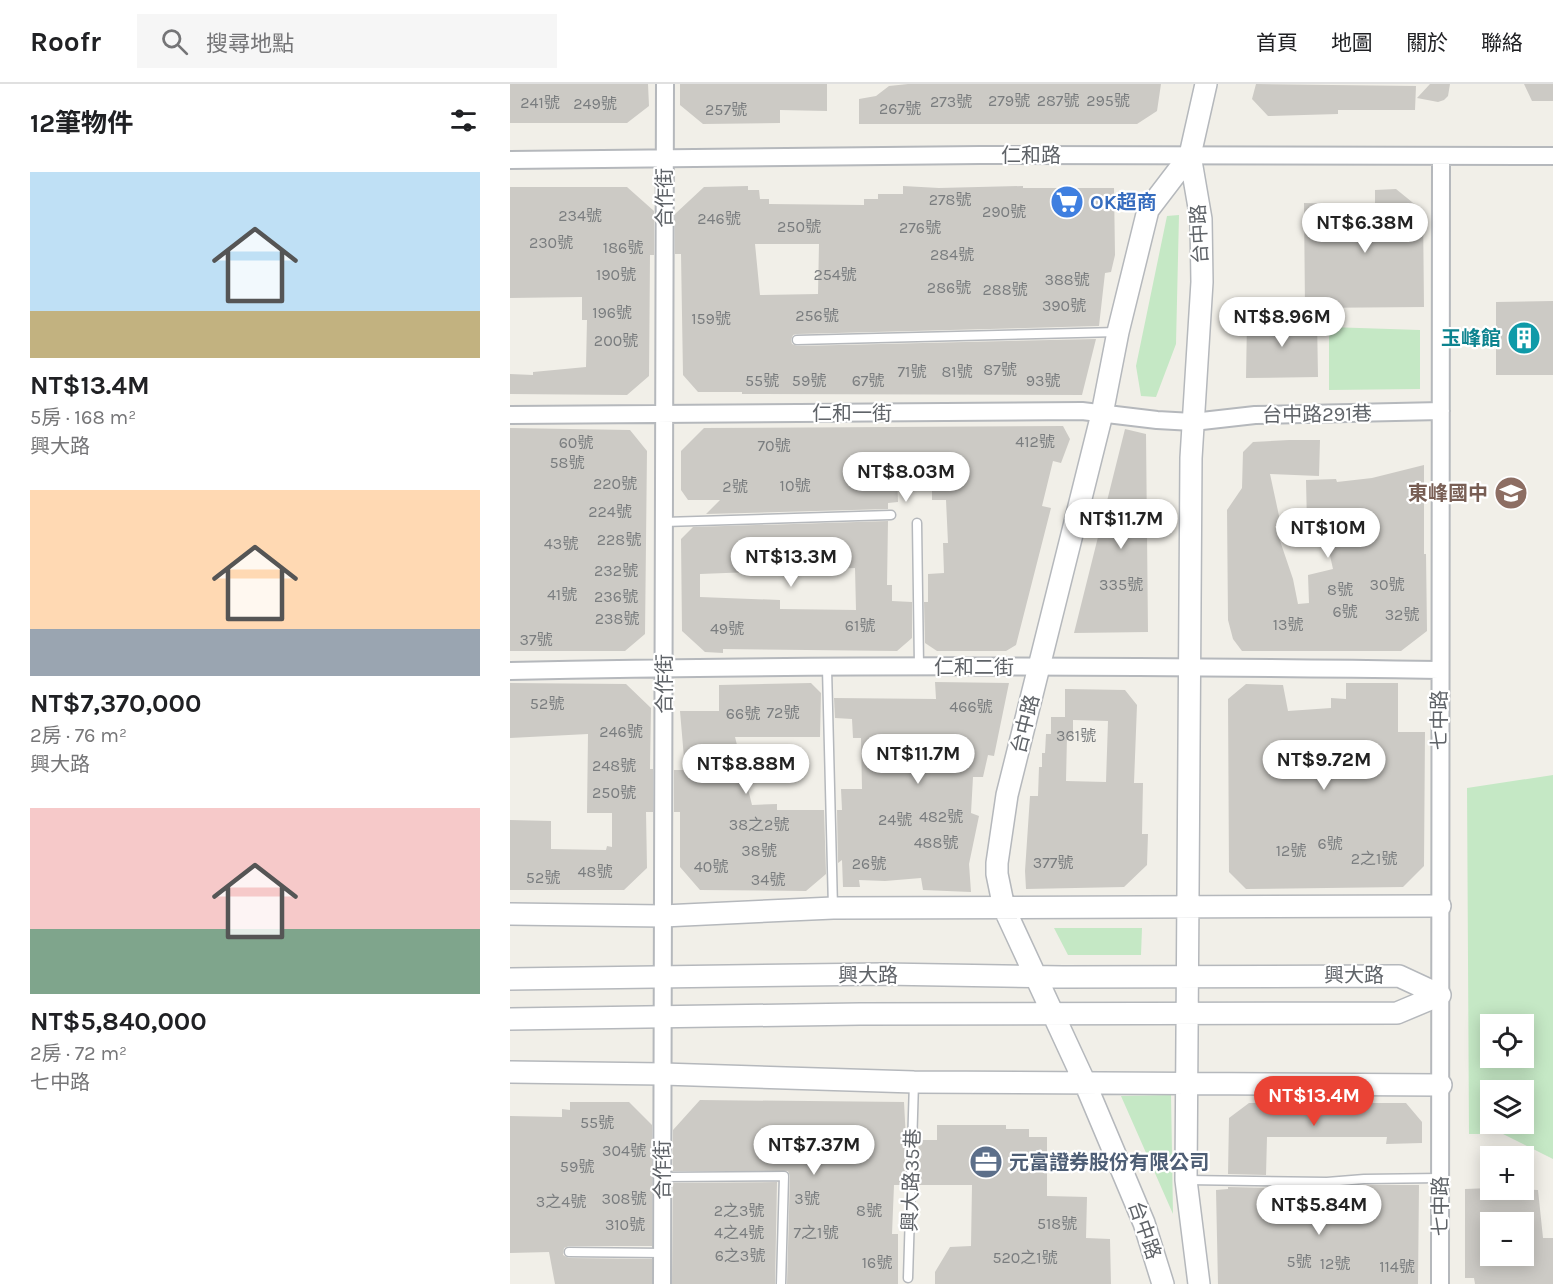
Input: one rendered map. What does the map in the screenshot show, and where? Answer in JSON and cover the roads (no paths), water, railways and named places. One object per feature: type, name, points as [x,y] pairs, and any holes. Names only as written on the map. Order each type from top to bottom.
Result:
[{"type":"street","name":"合作街","points":[[662,1284],[665,84]]},
{"type":"street","name":"台中路","points":[[1199,1284],[1186,1180],[1188,668],[1193,422],[1202,282],[1202,229],[1190,155],[1206,84]]},
{"type":"street","name":"仁和路","points":[[510,160],[980,155],[1553,156]]},
{"type":"street","name":"台中路","points":[[1163,1284],[1144,1222],[1085,1083],[1004,908],[997,874],[998,847],[1007,795],[1102,414],[1118,332],[1148,210],[1190,155]]},
{"type":"street","name":"七中路","points":[[1440,1284],[1441,156]]},
{"type":"street","name":"仁和一街","points":[[510,415],[1082,411],[1193,422]]},
{"type":"street","name":"台中路291巷","points":[[1193,422],[1255,415],[1441,411]]},
{"type":"street","name":"仁和二街","points":[[510,671],[919,667],[1439,670]]},
{"type":"street","points":[[510,914],[663,916],[833,908],[1440,906]]},
{"type":"street","name":"興大路","points":[[510,979],[883,974],[1399,975],[1440,995]]},
{"type":"street","name":"興大路","points":[[510,1019],[860,1014],[1397,1013],[1440,995]]},
{"type":"street","points":[[510,1072],[914,1082],[1441,1085]]},
{"type":"lane","points":[[797,340],[1118,332]]},
{"type":"lane","points":[[664,522],[891,515]]},
{"type":"lane","points":[[917,523],[919,667]]},
{"type":"lane","points":[[827,668],[833,908]]},
{"type":"lane","name":"興大路35巷","points":[[908,1278],[914,1082]]},
{"type":"lane","points":[[662,1177],[784,1176],[781,1284]]},
{"type":"lane","points":[[1186,1180],[1327,1182],[1440,1178]]},
{"type":"lane","points":[[569,1252],[663,1253]]},
{"type":"place","name":"OK超商","points":[[1067,202]]},
{"type":"place","name":"玉峰館","points":[[1524,338]]},
{"type":"place","name":"東峰國中","points":[[1511,493]]},
{"type":"place","name":"元富證券股份有限公司","points":[[986,1162]]}]
